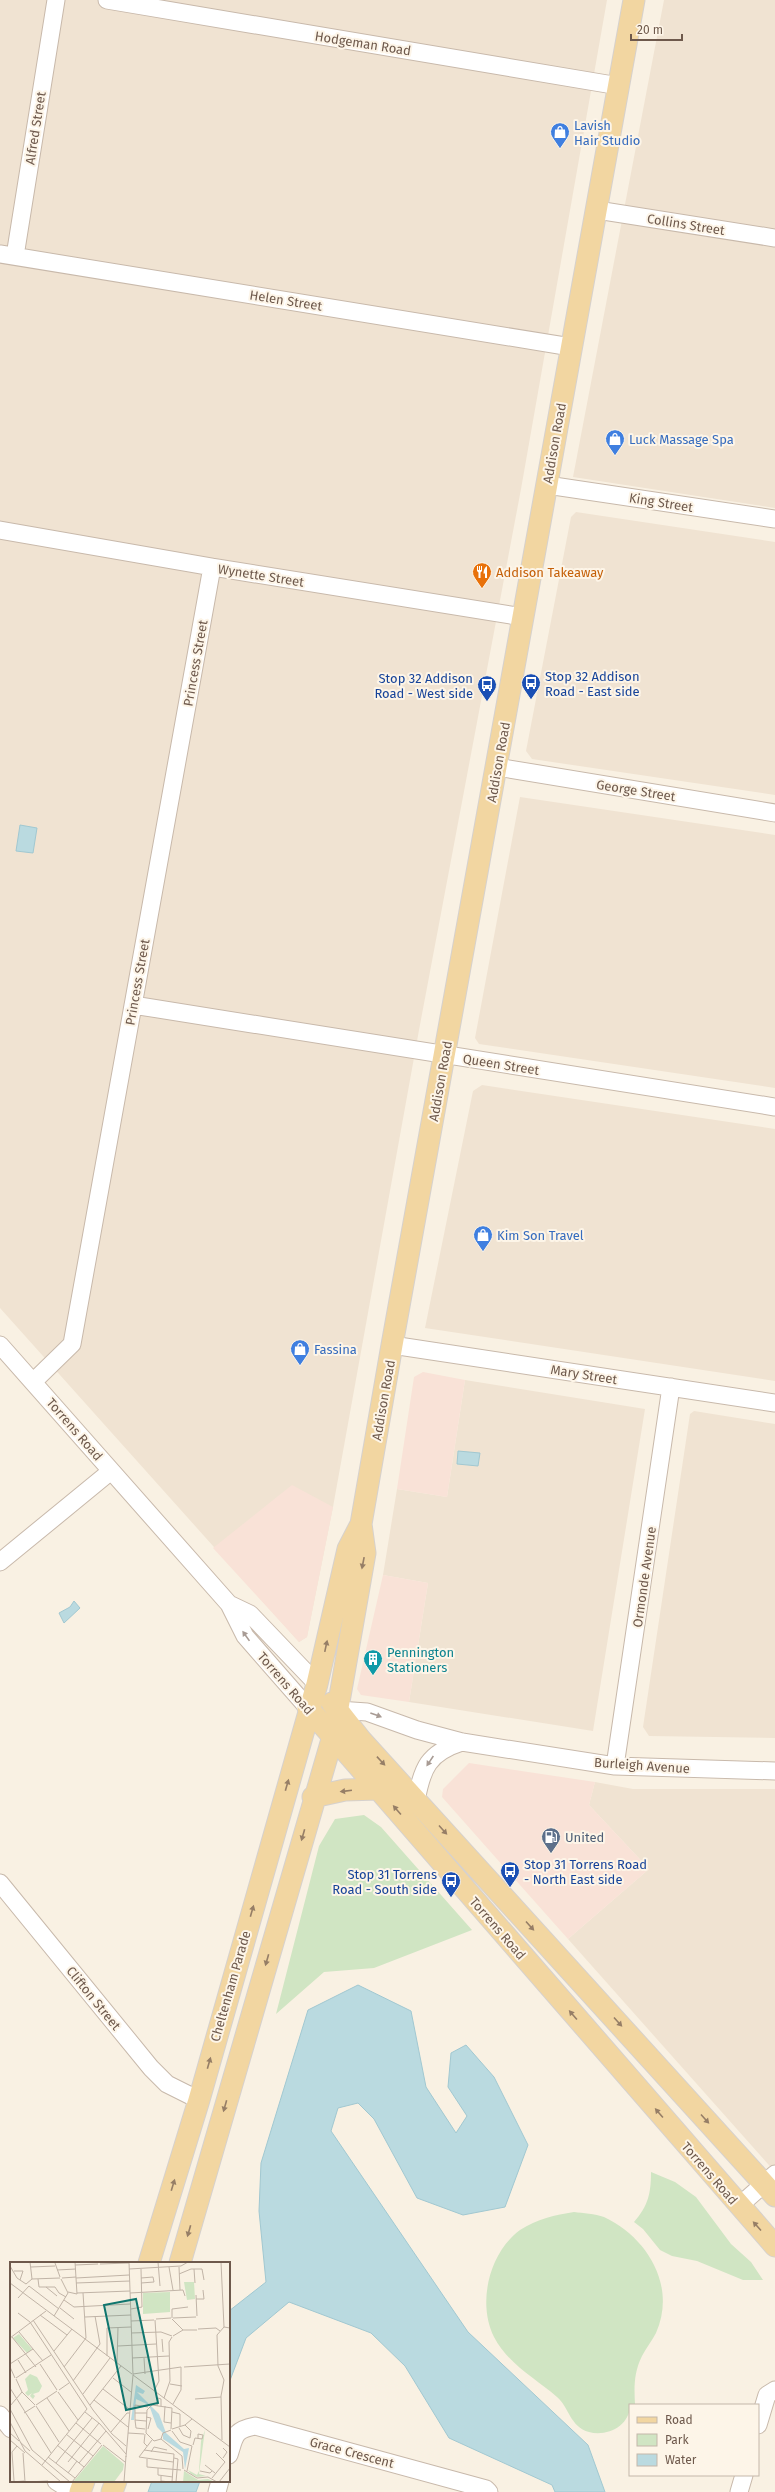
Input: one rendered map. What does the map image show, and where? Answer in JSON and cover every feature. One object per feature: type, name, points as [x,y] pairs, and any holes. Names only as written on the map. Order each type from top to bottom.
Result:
[{"type":"main road","name":"Addison Road","points":[[308,1708],[317,1684],[348,1549],[361,1524],[634,0]]},
{"type":"main road","name":"Addison Road","points":[[332,1736],[338,1710],[365,1553],[361,1524]]},
{"type":"main road","name":"Torrens Road","points":[[317,1684],[361,1740],[416,1802],[652,2060],[771,2185]]},
{"type":"main road","name":"Torrens Road","points":[[308,1708],[635,2087],[775,2246]]},
{"type":"main road","name":"Cheltenham Parade","points":[[149,2262],[199,2100],[308,1708]]},
{"type":"main road","points":[[180,2262],[313,1797],[332,1736]]},
{"type":"main road","points":[[313,1797],[345,1790],[379,1789]]},
{"type":"main road","points":[[635,2087],[652,2081],[656,2073],[652,2060]]},
{"type":"main road","points":[[80,2492],[84,2482]]},
{"type":"main road","points":[[112,2492],[116,2482]]},
{"type":"street","name":"Alfred Street","points":[[8,255],[56,0]]},
{"type":"street","name":"Hodgeman Road","points":[[107,0],[619,86]]},
{"type":"street","name":"Collins Street","points":[[597,210],[775,238]]},
{"type":"street","name":"Helen Street","points":[[8,255],[571,347]]},
{"type":"street","name":"King Street","points":[[547,485],[775,519]]},
{"type":"street","name":"Wynette Street","points":[[0,530],[212,567],[523,617]]},
{"type":"street","name":"Princess Street","points":[[33,1382],[72,1344],[212,567]]},
{"type":"street","name":"George Street","points":[[497,767],[775,813]]},
{"type":"street","name":"Queen Street","points":[[133,1006],[775,1106]]},
{"type":"street","name":"Torrens Road","points":[[0,1345],[228,1604],[245,1636],[308,1708]]},
{"type":"street","name":"Mary Street","points":[[392,1345],[775,1403]]},
{"type":"street","name":"Ormonde Avenue","points":[[615,1766],[671,1387]]},
{"type":"street","points":[[0,1562],[111,1471]]},
{"type":"street","name":"Torrens Road","points":[[228,1604],[250,1614],[317,1684]]},
{"type":"street","name":"Burleigh Avenue","points":[[338,1710],[367,1712],[417,1730],[462,1742],[615,1766],[775,1771]]},
{"type":"street","points":[[416,1802],[421,1776],[432,1757],[450,1746],[462,1742]]},
{"type":"street","name":"Clifton Street","points":[[0,1883],[151,2068],[167,2084],[199,2100]]},
{"type":"street","points":[[739,2206],[771,2185]]},
{"type":"street","points":[[759,2423],[767,2395],[775,2390]]},
{"type":"street","points":[[0,2415],[10,2428]]},
{"type":"street","name":"Grace Crescent","points":[[230,2452],[236,2434],[242,2428],[255,2426],[486,2489],[489,2492]]},
{"type":"street","points":[[739,2492],[744,2476]]},
{"type":"street","points":[[58,2482],[73,2492]]},
{"type":"street","points":[[217,2492],[220,2482]]},
{"type":"shaded area","points":[[0,0],[607,0],[521,489],[419,1030],[333,1507],[307,1637],[299,1642],[0,1308]]},
{"type":"shaded area","points":[[664,0],[775,0],[775,508],[573,477]]},
{"type":"shaded area","points":[[576,512],[775,542],[775,795],[532,759],[526,751],[571,517]]},
{"type":"shaded area","points":[[520,797],[775,835],[775,1088],[479,1044],[475,1038]]},
{"type":"shaded area","points":[[482,1085],[775,1129],[775,1381],[425,1328],[473,1091]]},
{"type":"shaded area","points":[[423,1372],[465,1380],[447,1497],[397,1489],[414,1377]]},
{"type":"shaded area","points":[[465,1380],[645,1409],[593,1731],[409,1702],[428,1583],[383,1575],[397,1489],[447,1497]]},
{"type":"shaded area","points":[[694,1411],[775,1424],[775,1738],[649,1736],[643,1727],[690,1414]]},
{"type":"shaded area","points":[[292,1485],[333,1507],[307,1637],[299,1642],[213,1548]]},
{"type":"shaded area","points":[[383,1575],[428,1583],[409,1702],[361,1695],[357,1689]]},
{"type":"shaded area","points":[[469,1763],[595,1782],[589,1805],[649,1869],[568,1939],[442,1797],[443,1789]]},
{"type":"shaded area","points":[[595,1782],[633,1789],[775,1789],[775,2172],[568,1939],[649,1869],[589,1805]]},
{"type":"green space","points":[[364,1815],[381,1827],[472,1930],[374,1968],[324,1972],[276,2014],[319,1846],[335,1819]]},
{"type":"green space","points":[[651,2172],[675,2182],[696,2197],[731,2244],[751,2262],[763,2280],[743,2280],[697,2261],[672,2256],[660,2250],[643,2229],[634,2222],[646,2205],[650,2187]]},
{"type":"green space","points":[[574,2212],[593,2214],[604,2217],[619,2226],[633,2237],[645,2250],[654,2265],[660,2281],[663,2298],[662,2315],[656,2333],[642,2356],[637,2368],[635,2404],[629,2404],[629,2412],[622,2424],[603,2433],[589,2432],[578,2426],[561,2401],[514,2363],[500,2347],[489,2324],[487,2294],[489,2279],[500,2252],[509,2240],[520,2230],[540,2220]]},
{"type":"water","points":[[20,825],[37,828],[33,853],[16,851]]},
{"type":"water","points":[[458,1451],[480,1453],[478,1466],[457,1464]]},
{"type":"water","points":[[74,1601],[80,1608],[64,1623],[59,1613],[70,1607]]},
{"type":"water","points":[[358,1985],[411,2011],[426,2087],[456,2133],[467,2116],[448,2087],[451,2053],[466,2045],[494,2077],[528,2145],[505,2207],[463,2215],[417,2198],[374,2119],[358,2103],[338,2108],[331,2131],[468,2332],[588,2445],[605,2492],[555,2492],[552,2485],[449,2438],[405,2366],[371,2333],[289,2302],[246,2338],[230,2380],[230,2310],[266,2282],[259,2211],[261,2163],[308,2010]]},
{"type":"water","points":[[152,2482],[200,2482],[196,2492],[148,2492]]},
{"type":"place","name":"Lavish Hair Studio","points":[[560,149]]},
{"type":"place","name":"Luck Massage Spa","points":[[615,456]]},
{"type":"place","name":"Addison Takeaway","points":[[482,589]]},
{"type":"place","name":"Stop 32 Addison Road - East side","points":[[531,700]]},
{"type":"place","name":"Stop 32 Addison Road - West side","points":[[487,702]]},
{"type":"place","name":"Kim Son Travel","points":[[483,1252]]},
{"type":"place","name":"Fassina","points":[[300,1366]]},
{"type":"place","name":"Pennington Stationers","points":[[373,1676]]},
{"type":"place","name":"United","points":[[551,1854]]},
{"type":"place","name":"Stop 31 Torrens Road - North East side","points":[[510,1888]]},
{"type":"place","name":"Stop 31 Torrens Road - South side","points":[[451,1898]]}]
